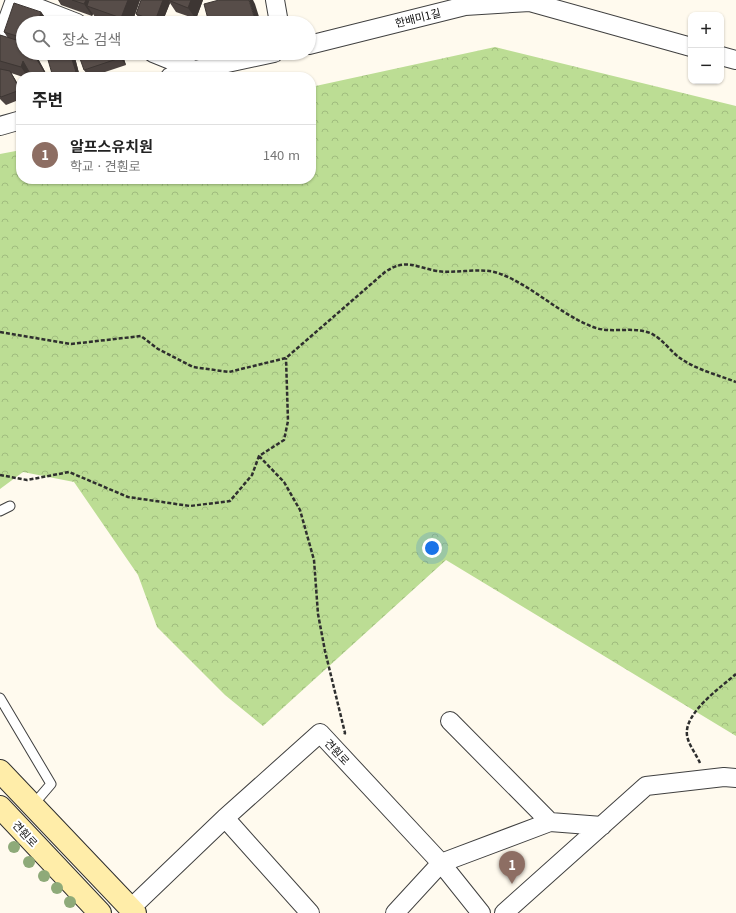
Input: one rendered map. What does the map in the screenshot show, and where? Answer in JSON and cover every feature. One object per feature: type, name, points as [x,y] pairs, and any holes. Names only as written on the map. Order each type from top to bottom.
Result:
[{"type":"street","points":[[0,41],[15,0]]},
{"type":"street","points":[[18,0],[59,16]]},
{"type":"street","points":[[275,0],[278,16]]},
{"type":"street","name":"한배미1길","points":[[316,43],[465,6],[530,1],[688,46]]},
{"type":"street","points":[[724,57],[736,60]]},
{"type":"street","points":[[170,60],[195,70]]},
{"type":"street","points":[[188,72],[241,60]]},
{"type":"street","points":[[0,126],[16,121]]},
{"type":"street","points":[[450,720],[550,822]]},
{"type":"street","name":"견훤로","points":[[0,771],[133,911],[225,818],[320,733],[441,862],[481,913]]},
{"type":"street","points":[[504,913],[646,786],[730,778]]},
{"type":"street","name":"견훤로","points":[[0,807],[100,913]]},
{"type":"street","points":[[225,818],[310,913]]},
{"type":"street","points":[[395,913],[441,862],[550,822],[602,826]]},
{"type":"lane","points":[[0,511],[10,506]]},
{"type":"lane","points":[[0,698],[51,784],[33,805]]},
{"type":"path","points":[[0,332],[71,344],[141,336],[158,349],[193,367],[229,372],[286,358],[385,272],[399,264],[447,272],[496,272],[512,279],[575,318],[593,327],[606,330],[641,331],[650,333],[687,363],[736,382]]},
{"type":"path","points":[[0,475],[27,480],[69,472],[128,497],[190,506],[230,501],[252,475],[259,456],[284,440],[288,421],[286,358]]},
{"type":"path","points":[[259,456],[284,482],[300,510],[314,560],[318,614],[325,651],[345,733],[338,753]]},
{"type":"path","points":[[730,778],[702,766],[690,744],[687,735],[687,727],[691,716],[736,674]]},
{"type":"green space","points":[[495,47],[736,106],[736,736],[446,560],[263,726],[225,695],[157,627],[138,575],[74,482],[23,472],[0,489],[0,154],[16,151],[16,184],[316,184],[316,86]]},
{"type":"building","points":[[72,0],[86,0],[84,4]]},
{"type":"building","points":[[89,0],[128,0],[122,16],[115,16],[87,6]]},
{"type":"building","points":[[141,0],[163,0],[157,16],[141,16],[136,14]]},
{"type":"building","points":[[168,0],[191,0],[188,8]]},
{"type":"building","points":[[219,0],[249,0],[254,16],[207,16],[204,4]]},
{"type":"building","points":[[14,3],[41,12],[40,16],[16,16],[16,36],[4,32]]},
{"type":"building","points":[[0,35],[16,40],[16,60],[37,60],[44,72],[29,72],[23,61],[21,67],[0,61]]},
{"type":"building","points":[[48,60],[72,60],[76,72],[52,72]]},
{"type":"building","points":[[80,60],[114,60],[84,70]]},
{"type":"building","points":[[0,69],[10,71],[16,82],[16,91],[1,97]]},
{"type":"place","name":"알프스유치원","points":[[512,884]]}]
